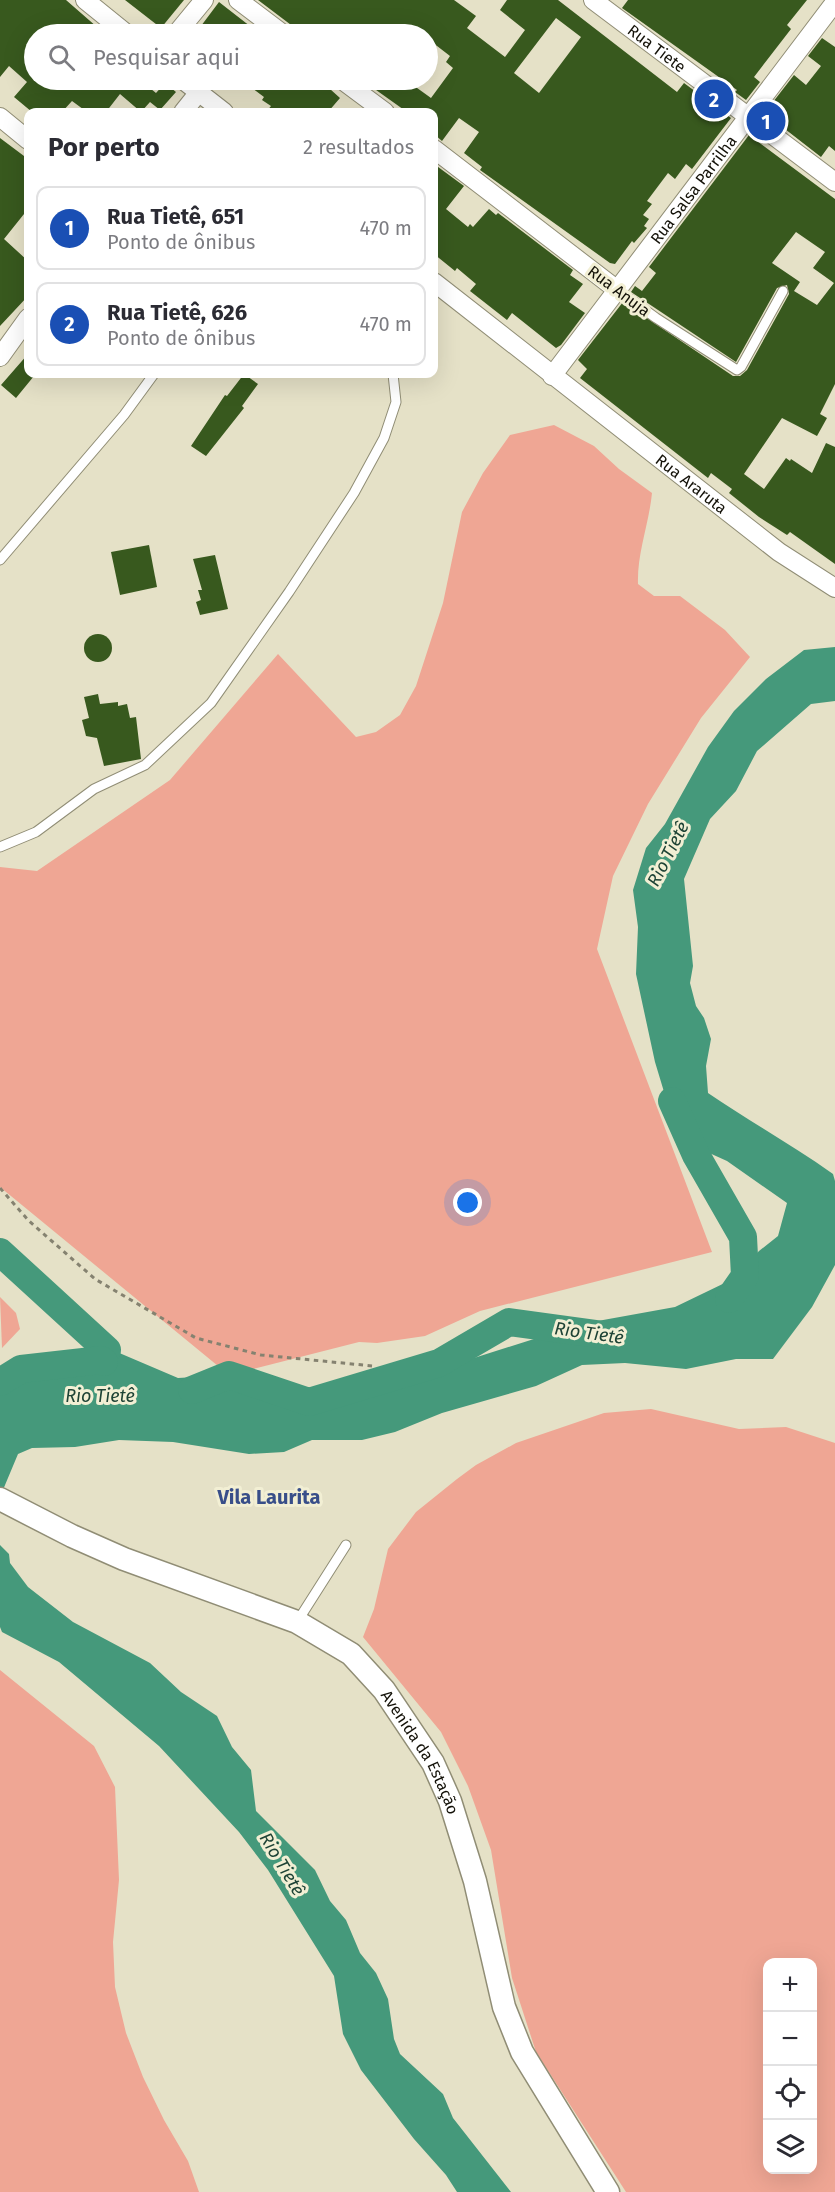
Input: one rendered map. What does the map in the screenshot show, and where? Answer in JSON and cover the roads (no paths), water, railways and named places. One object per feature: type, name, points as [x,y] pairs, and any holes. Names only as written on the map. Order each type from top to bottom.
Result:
[{"type":"street","points":[[85,0],[115,24]]},
{"type":"street","points":[[184,24],[204,0]]},
{"type":"street","points":[[238,0],[270,24]]},
{"type":"street","name":"Rua Tiete","points":[[593,0],[835,182]]},
{"type":"street","name":"Rua Salsa Parrilha","points":[[552,376],[835,2]]},
{"type":"street","points":[[196,90],[219,108]]},
{"type":"street","points":[[356,90],[380,108]]},
{"type":"street","points":[[186,108],[199,92]]},
{"type":"street","points":[[0,117],[24,137]]},
{"type":"street","name":"Rua Anuja","points":[[438,152],[616,289]]},
{"type":"street","name":"Rua Araruta","points":[[438,285],[779,552],[835,588]]},
{"type":"street","points":[[0,357],[24,324]]},
{"type":"street","name":"Avenida da Estação","points":[[9,1504],[124,1559],[297,1622],[351,1654],[384,1690],[433,1763],[465,1843],[504,2007],[522,2052],[608,2192]]},
{"type":"lane","name":"Rua Anuja","points":[[616,289],[656,318],[737,370],[741,367],[783,291]]},
{"type":"lane","points":[[0,560],[124,415],[151,378]]},
{"type":"lane","points":[[0,847],[36,832],[94,789],[145,765],[211,703],[289,592],[374,456],[384,438],[396,402],[393,378]]},
{"type":"lane","points":[[297,1622],[346,1545]]},
{"type":"water","name":"Rio Tietê","points":[[835,647],[835,701],[811,704],[757,751],[736,791],[710,819],[684,879],[693,966],[690,983],[696,1006],[704,1018],[711,1039],[706,1066],[708,1093],[833,1174],[835,1181],[835,1265],[812,1307],[773,1359],[736,1359],[686,1369],[625,1363],[582,1365],[536,1386],[442,1413],[395,1432],[362,1440],[312,1440],[284,1452],[249,1454],[173,1442],[119,1440],[75,1447],[32,1448],[18,1454],[0,1497],[0,1385],[49,1376],[87,1349],[117,1352],[178,1378],[229,1375],[273,1398],[339,1401],[581,1324],[675,1307],[733,1279],[759,1251],[778,1236],[787,1203],[727,1161],[696,1147],[671,1115],[655,1062],[636,974],[638,927],[633,890],[646,848],[665,824],[708,747],[734,711],[766,679],[804,650]]},
{"type":"water","name":"Rio Tietê","points":[[0,1545],[9,1554],[10,1563],[28,1587],[73,1622],[150,1663],[181,1692],[217,1716],[232,1747],[251,1770],[256,1811],[315,1870],[330,1901],[346,1920],[360,1953],[376,1973],[388,1999],[394,2039],[400,2054],[443,2094],[453,2118],[511,2192],[457,2192],[446,2175],[414,2139],[361,2070],[343,2034],[334,1976],[268,1870],[239,1832],[159,1746],[59,1662],[2,1632],[0,1627]]},
{"type":"waterway","name":"Rio Tietê","points":[[672,1101],[696,1155],[743,1237],[745,1276],[729,1299]]},
{"type":"waterway","points":[[0,1252],[107,1350]]},
{"type":"waterway","name":"Rio Tietê","points":[[192,1390],[229,1375],[309,1402],[439,1363],[509,1322],[604,1335]]},
{"type":"waterway","name":"Rio Tietê","points":[[0,1382],[21,1369],[101,1360],[104,1362]]},
{"type":"place","name":"Rua Tietê, 626","points":[[714,99]]},
{"type":"place","name":"Rua Tietê, 651","points":[[766,121]]},
{"type":"district","name":"Vila Laurita","points":[[269,1497]]}]
